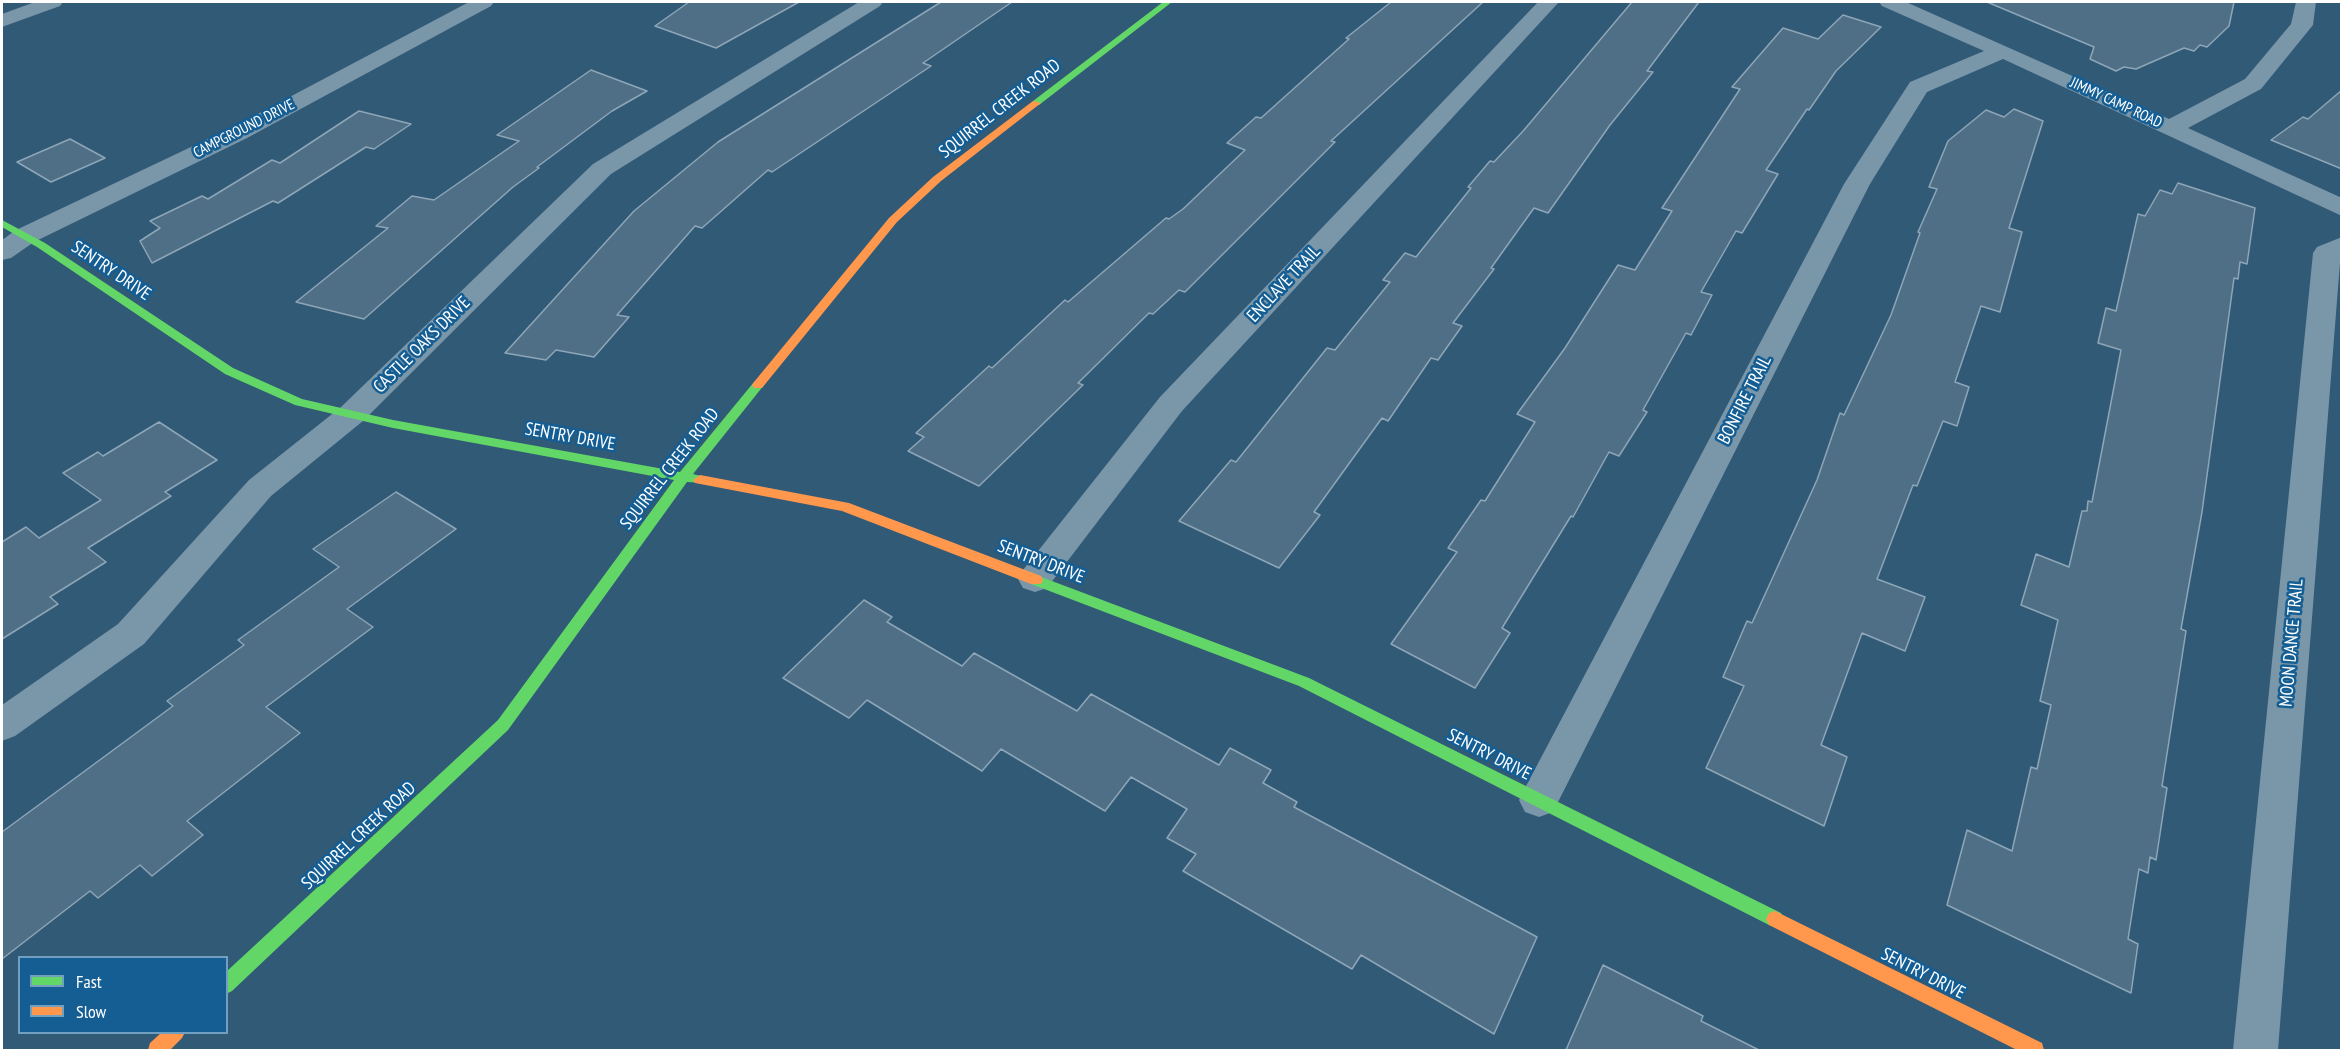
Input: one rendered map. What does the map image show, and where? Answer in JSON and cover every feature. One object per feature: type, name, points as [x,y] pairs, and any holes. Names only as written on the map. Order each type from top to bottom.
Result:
[{"type":"street","points":[[2,21],[53,2]]},
{"type":"street","name":"CAMPGROUND DRIVE","points":[[2,252],[25,236],[239,133],[484,2]]},
{"type":"street","name":"CASTLE OAKS DRIVE","points":[[2,724],[131,634],[260,488],[352,414],[602,169],[873,2]]},
{"type":"street","name":"SQUIRREL CREEK ROAD","points":[[228,983],[502,725],[684,476],[893,220],[937,179],[1168,2]]},
{"type":"street","name":"ENCLAVE TRAIL","points":[[1035,579],[1171,404],[1549,2]]},
{"type":"street","name":"JIMMY CAMP ROAD","points":[[1889,2],[2003,51],[2342,208]]},
{"type":"street","points":[[2169,128],[2253,84],[2302,25],[2306,2]]},
{"type":"street","name":"BONFIRE TRAIL","points":[[1539,800],[1857,184],[1918,87],[2003,51]]},
{"type":"street","name":"SENTRY DRIVE","points":[[2,223],[229,371],[300,402],[352,414],[844,506],[1304,682],[2035,1050]]},
{"type":"street","name":"MOON DANCE TRAIL","points":[[2255,1050],[2326,253],[2342,245]]},
{"type":"street","points":[[157,1050],[174,1034]]},
{"type":"building","points":[[689,2],[799,2],[716,48],[655,26]]},
{"type":"building","points":[[941,2],[1012,2],[923,63],[931,66],[772,172],[768,170],[702,228],[695,226],[617,315],[629,317],[594,357],[556,350],[546,360],[505,353],[634,211],[718,142]]},
{"type":"building","points":[[1391,2],[1483,2],[1331,141],[1335,142],[1185,292],[1179,290],[1153,314],[1149,313],[1078,383],[1083,385],[979,486],[908,451],[924,437],[916,433],[989,366],[992,368],[1065,300],[1068,302],[1166,218],[1169,219],[1183,209],[1245,150],[1227,143],[1256,117],[1261,118],[1349,39],[1346,38]]},
{"type":"building","points":[[1632,2],[1699,2],[1647,71],[1653,72],[1610,125],[1548,213],[1534,208],[1491,268],[1494,269],[1453,323],[1462,326],[1438,360],[1431,358],[1388,421],[1382,418],[1314,512],[1320,515],[1279,568],[1179,521],[1231,460],[1236,462],[1327,348],[1335,350],[1390,282],[1383,280],[1405,253],[1416,257],[1490,161],[1494,162],[1524,130]]},
{"type":"building","points":[[1987,2],[2234,2],[2229,26],[2207,47],[2200,45],[2194,51],[2184,48],[2136,69],[2124,67],[2116,71],[2090,59],[2094,47]]},
{"type":"building","points":[[1843,15],[1881,27],[1836,71],[1766,170],[1778,174],[1742,233],[1736,231],[1701,292],[1712,295],[1691,335],[1686,333],[1643,410],[1647,412],[1619,456],[1609,452],[1573,517],[1571,516],[1502,628],[1510,633],[1475,688],[1391,644],[1457,552],[1448,548],[1481,500],[1485,501],[1535,422],[1517,414],[1565,348],[1618,265],[1635,270],[1672,211],[1662,208],[1740,89],[1732,87],[1783,28],[1818,39]]},
{"type":"building","points":[[591,70],[647,91],[612,111],[537,167],[539,168],[513,187],[364,319],[296,302],[388,228],[376,226],[412,196],[434,200],[519,141],[497,135]]},
{"type":"building","points":[[2342,90],[2342,169],[2271,140],[2303,117],[2308,119]]},
{"type":"building","points":[[2014,109],[2043,121],[2009,228],[2022,232],[2000,312],[1981,306],[1955,382],[1969,387],[1957,426],[1943,421],[1917,486],[1913,485],[1877,579],[1925,597],[1905,651],[1862,633],[1821,745],[1847,757],[1824,826],[1706,768],[1744,686],[1723,677],[1747,621],[1752,623],[1817,480],[1840,413],[1844,415],[1891,315],[1920,233],[1918,232],[1937,189],[1929,187],[1948,141],[1986,110],[2004,117]]},
{"type":"building","points":[[359,111],[411,124],[374,149],[366,147],[278,203],[273,201],[152,263],[140,241],[160,228],[150,221],[202,196],[208,199],[272,160],[280,163]]},
{"type":"building","points":[[70,139],[105,158],[51,182],[17,162]]},
{"type":"building","points":[[2178,183],[2255,208],[2247,264],[2240,262],[2238,279],[2234,278],[2202,512],[2181,629],[2186,631],[2162,786],[2167,788],[2156,860],[2150,857],[2148,873],[2139,869],[2128,939],[2138,944],[2131,993],[1947,905],[1967,830],[2012,851],[2031,767],[2037,769],[2051,705],[2040,701],[2058,620],[2021,605],[2036,554],[2069,567],[2082,511],[2087,511],[2088,501],[2092,502],[2121,350],[2098,343],[2106,308],[2116,311],[2138,214],[2145,216],[2160,190],[2172,194]]},
{"type":"building","points":[[159,422],[217,460],[165,492],[171,496],[88,548],[106,562],[50,597],[58,604],[2,639],[2,542],[26,527],[39,538],[101,500],[63,473],[98,452],[103,456]]},
{"type":"building","points":[[396,492],[456,529],[347,609],[373,627],[266,707],[300,733],[187,821],[203,835],[152,876],[140,865],[98,898],[90,891],[2,959],[2,832],[173,706],[167,701],[244,645],[238,640],[339,567],[313,549]]},
{"type":"building","points":[[864,600],[892,617],[887,622],[962,666],[974,653],[1077,711],[1091,694],[1219,765],[1230,748],[1271,770],[1263,783],[1297,802],[1294,807],[1537,937],[1494,1034],[1361,955],[1352,969],[1183,871],[1196,854],[1167,838],[1187,809],[1131,777],[1105,811],[1001,749],[982,771],[867,700],[849,718],[783,678]]},
{"type":"building","points":[[1603,965],[1703,1016],[1701,1021],[1759,1050],[1566,1050]]},
{"type":"traffic: fast","points":[[1036,103],[1168,2]]},
{"type":"traffic: fast","points":[[2,223],[41,245],[229,371],[299,402],[393,424],[700,480]]},
{"type":"traffic: fast","points":[[228,983],[503,725],[684,476],[758,385]]},
{"type":"traffic: fast","points":[[1036,580],[1304,682],[1775,919]]},
{"type":"traffic: slow","points":[[758,385],[893,220],[937,179],[1036,103]]},
{"type":"traffic: slow","points":[[700,480],[844,506],[1036,580]]},
{"type":"traffic: slow","points":[[1775,919],[2035,1050]]},
{"type":"traffic: slow","points":[[157,1050],[174,1034]]}]
